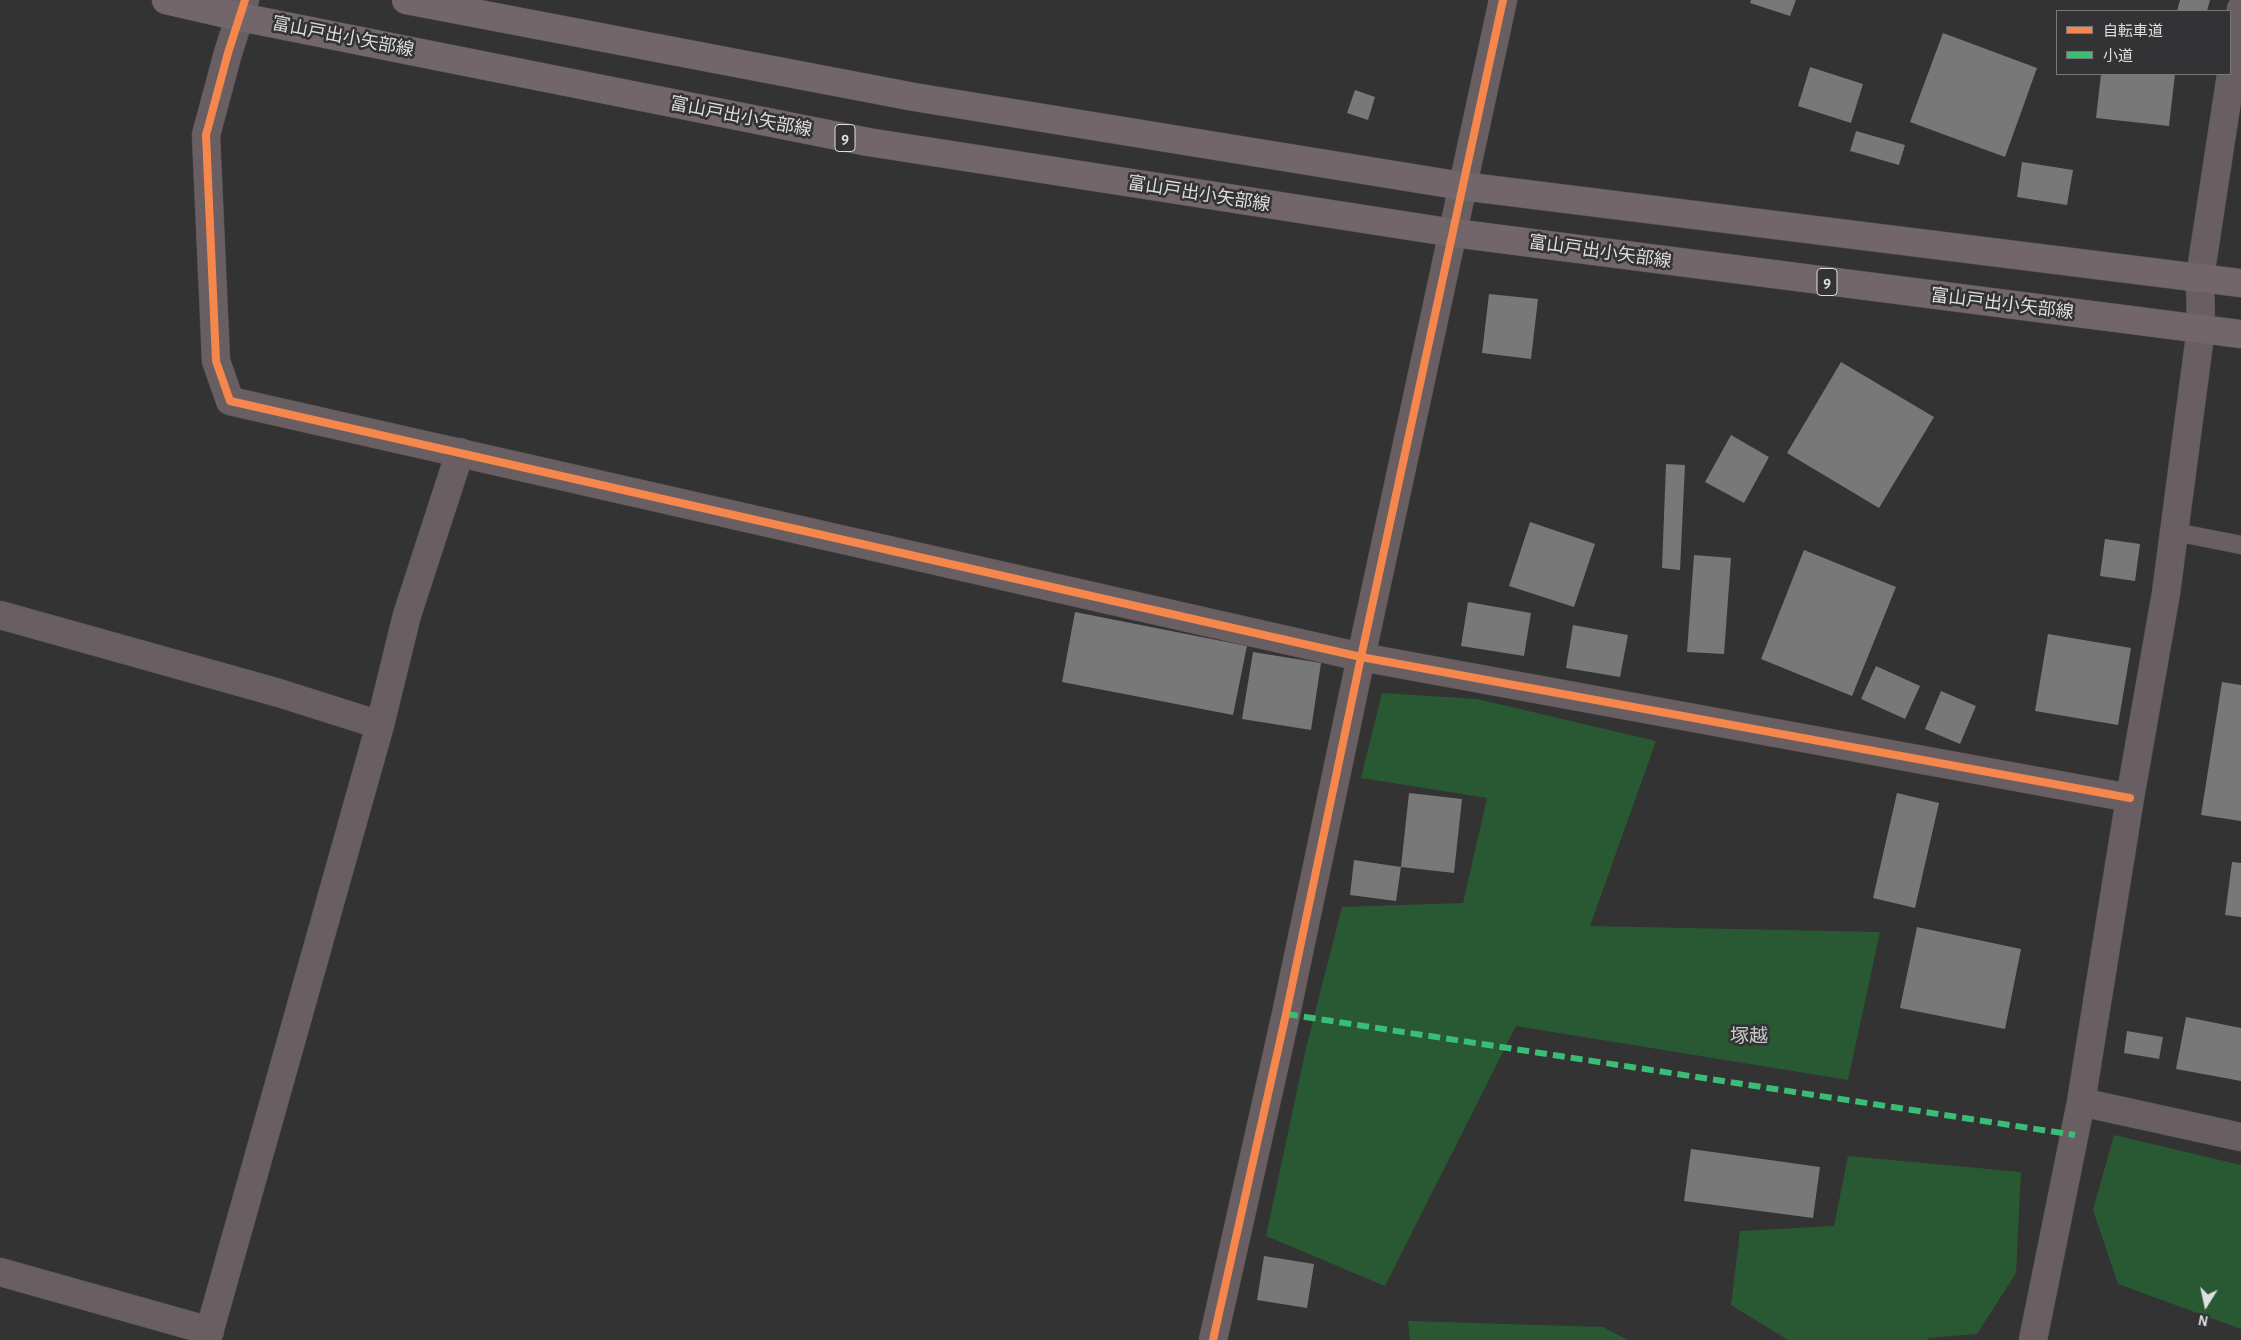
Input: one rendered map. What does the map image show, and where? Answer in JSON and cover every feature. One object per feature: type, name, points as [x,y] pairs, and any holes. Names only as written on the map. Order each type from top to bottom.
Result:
[{"type":"main road","name":"富山戸出小矢部線","points":[[166,0],[242,8],[868,142],[1454,233],[2241,334]]},
{"type":"main road","points":[[406,0],[914,97],[1462,186],[2241,283]]},
{"type":"street","points":[[1213,1340],[1286,1014],[1503,0]]},
{"type":"street","points":[[242,8],[206,136],[216,361],[230,401],[1361,658],[2130,798]]},
{"type":"street","points":[[2231,74],[2241,9]]},
{"type":"street","points":[[2033,1340],[2081,1102],[2130,798],[2166,593],[2201,328],[2200,277],[2231,75]]},
{"type":"street","points":[[0,1272],[209,1336],[380,725],[407,615],[460,452]]},
{"type":"street","points":[[0,615],[279,694],[380,725]]},
{"type":"street","points":[[2081,1102],[2241,1137]]},
{"type":"lane","points":[[2174,532],[2241,545]]},
{"type":"green space","points":[[1382,693],[1477,699],[1656,741],[1590,926],[1880,932],[1848,1080],[1516,1026],[1385,1286],[1266,1236],[1306,1048],[1342,907],[1463,903],[1487,798],[1361,778]]},
{"type":"green space","points":[[2114,1135],[2241,1165],[2241,1329],[2118,1284],[2093,1210]]},
{"type":"green space","points":[[1848,1156],[2021,1172],[2016,1273],[1977,1334],[1928,1338],[1928,1340],[1788,1340],[1731,1305],[1740,1231],[1834,1226]]},
{"type":"green space","points":[[1408,1321],[1603,1327],[1628,1340],[1410,1340]]},
{"type":"building","points":[[1751,0],[1796,0],[1790,16],[1750,3]]},
{"type":"building","points":[[2180,0],[2210,0],[2207,10],[2177,10]]},
{"type":"building","points":[[1943,33],[2037,68],[2005,157],[1910,122]]},
{"type":"building","points":[[1810,67],[1863,84],[1851,123],[1798,106]]},
{"type":"building","points":[[2101,75],[2175,75],[2169,126],[2096,118]]},
{"type":"building","points":[[1355,90],[1375,97],[1368,120],[1347,113]]},
{"type":"building","points":[[1856,131],[1905,145],[1899,165],[1850,151]]},
{"type":"building","points":[[2022,162],[2073,170],[2067,205],[2017,197]]},
{"type":"building","points":[[1489,294],[1538,299],[1531,359],[1482,353]]},
{"type":"building","points":[[1841,362],[1934,417],[1879,508],[1787,453]]},
{"type":"building","points":[[1731,435],[1769,457],[1744,503],[1705,482]]},
{"type":"building","points":[[1666,464],[1685,465],[1680,570],[1662,568]]},
{"type":"building","points":[[1530,522],[1595,544],[1574,607],[1509,586]]},
{"type":"building","points":[[2105,539],[2140,544],[2135,581],[2100,576]]},
{"type":"building","points":[[1804,550],[1896,587],[1852,696],[1761,659]]},
{"type":"building","points":[[1694,555],[1731,558],[1724,654],[1687,652]]},
{"type":"building","points":[[1468,602],[1531,613],[1524,656],[1461,646]]},
{"type":"building","points":[[1075,612],[1247,646],[1233,715],[1062,682]]},
{"type":"building","points":[[1573,625],[1628,635],[1620,677],[1566,668]]},
{"type":"building","points":[[2048,634],[2131,648],[2118,725],[2035,711]]},
{"type":"building","points":[[1253,652],[1321,663],[1311,730],[1242,719]]},
{"type":"building","points":[[1876,666],[1920,686],[1905,719],[1861,699]]},
{"type":"building","points":[[2222,682],[2241,685],[2241,821],[2201,815]]},
{"type":"building","points":[[1941,691],[1976,706],[1960,744],[1925,729]]},
{"type":"building","points":[[1409,793],[1462,799],[1454,873],[1401,867]]},
{"type":"building","points":[[1897,793],[1939,803],[1915,908],[1873,898]]},
{"type":"building","points":[[1354,860],[1401,867],[1396,901],[1350,895]]},
{"type":"building","points":[[2232,862],[2241,863],[2241,917],[2225,915]]},
{"type":"building","points":[[1917,927],[2021,949],[2005,1029],[1900,1008]]},
{"type":"building","points":[[2186,1017],[2241,1028],[2241,1081],[2176,1069]]},
{"type":"building","points":[[2127,1031],[2163,1037],[2159,1059],[2124,1053]]},
{"type":"building","points":[[1691,1149],[1820,1167],[1813,1218],[1684,1201]]},
{"type":"building","points":[[1264,1256],[1314,1264],[1307,1308],[1257,1300]]},
{"type":"marked path","points":[[1286,1014],[2075,1135]]},
{"type":"cycle path","points":[[245,0],[228,53],[206,135],[216,361],[230,401],[1361,657],[2130,798]]},
{"type":"cycle path","points":[[1213,1340],[1286,1014],[1503,0]]},
{"type":"district","name":"塚越","points":[[1749,1036]]}]
